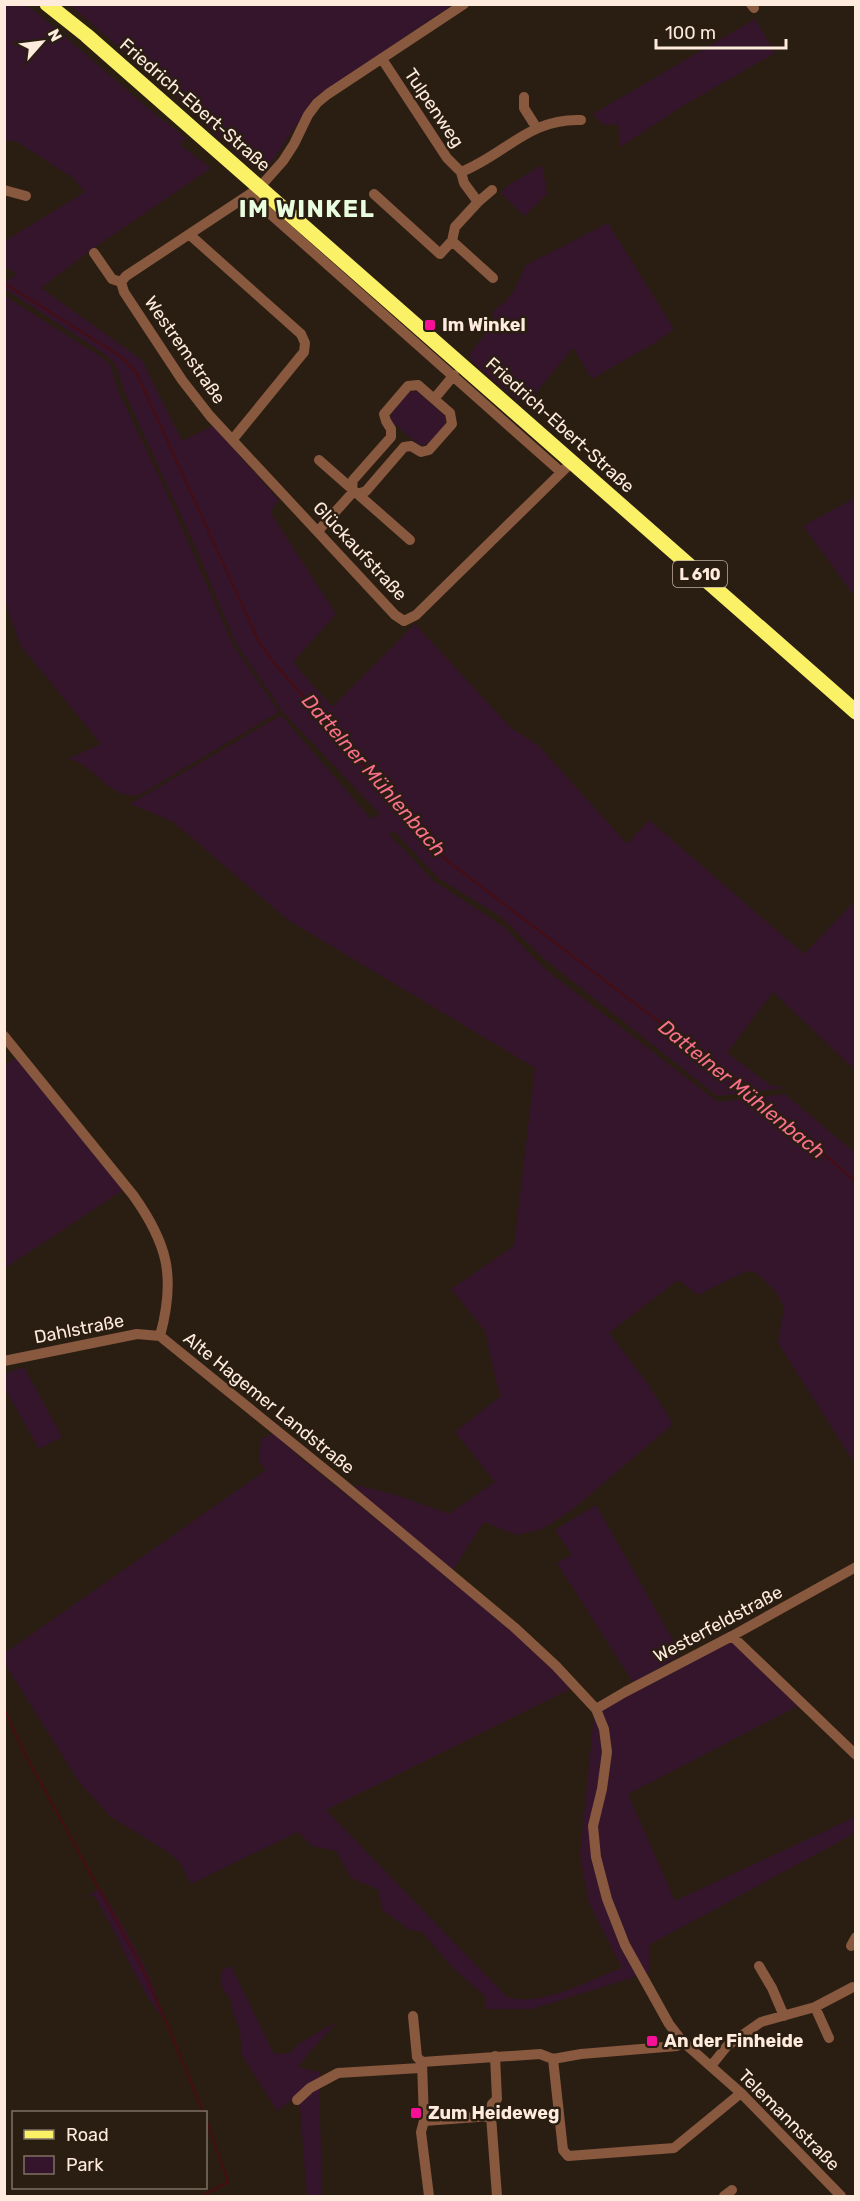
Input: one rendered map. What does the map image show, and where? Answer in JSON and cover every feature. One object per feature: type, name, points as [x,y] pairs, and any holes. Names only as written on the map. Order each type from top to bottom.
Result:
[{"type":"main road","name":"Friedrich-Ebert-Straße","points":[[47,4],[86,35],[254,191],[566,467],[855,712]]},
{"type":"street","points":[[122,282],[126,276],[254,191],[283,161],[317,104],[328,94],[464,4]]},
{"type":"street","name":"Tulpenweg","points":[[381,59],[447,158],[461,172],[464,183],[478,204]]},
{"type":"street","points":[[524,97],[524,108],[536,127]]},
{"type":"street","name":"Tulpenweg","points":[[461,172],[473,167],[536,127],[581,120]]},
{"type":"street","points":[[4,190],[26,196]]},
{"type":"street","points":[[374,194],[440,254],[452,241],[454,227],[492,190]]},
{"type":"street","name":"Friedrich-Ebert-Straße","points":[[254,191],[454,375],[566,467]]},
{"type":"street","points":[[190,235],[301,334],[305,343],[304,352],[233,439]]},
{"type":"street","points":[[452,241],[492,278]]},
{"type":"street","name":"Westremstraße","points":[[94,253],[112,279],[122,282],[124,292],[182,380],[210,416],[233,439]]},
{"type":"street","points":[[434,399],[454,375]]},
{"type":"street","points":[[318,531],[355,491],[366,490],[404,447],[411,446],[421,452],[426,452],[452,424],[450,413],[418,385],[408,386],[384,414],[391,429],[391,437],[353,480],[355,491]]},
{"type":"street","name":"Glückaufstraße","points":[[233,439],[395,615],[404,621],[410,620],[566,467]]},
{"type":"street","points":[[320,460],[410,540]]},
{"type":"street","name":"Alte Hagemer Landstraße","points":[[4,1036],[134,1195],[152,1221],[165,1251],[169,1291],[160,1336],[514,1627],[556,1666],[596,1709]]},
{"type":"street","name":"Dahlstraße","points":[[4,1361],[137,1334],[160,1336]]},
{"type":"street","name":"Westerfeldstraße","points":[[596,1709],[855,1567]]},
{"type":"street","points":[[732,1636],[855,1755]]},
{"type":"street","name":"Telemannstraße","points":[[596,1709],[604,1729],[607,1752],[602,1789],[593,1826],[596,1857],[607,1899],[625,1945],[669,2024],[682,2041],[741,2093],[841,2196]]},
{"type":"street","points":[[759,1966],[784,2016]]},
{"type":"street","points":[[711,2066],[727,2046],[761,2022],[815,2007],[853,1987]]},
{"type":"street","points":[[815,2007],[829,2038]]},
{"type":"street","points":[[413,2016],[417,2057],[421,2065],[424,2121],[422,2132],[429,2196]]},
{"type":"street","points":[[297,2100],[310,2088],[338,2073],[495,2056],[540,2054],[553,2059],[581,2054],[676,2046],[682,2041]]},
{"type":"street","points":[[495,2056],[497,2099],[492,2104],[491,2116],[497,2196]]},
{"type":"street","points":[[553,2059],[563,2150],[568,2156],[674,2148],[741,2093]]},
{"type":"street","points":[[424,2121],[491,2116]]},
{"type":"green space","points":[[5,5],[24,5],[35,11],[186,138],[180,145],[211,168],[88,252],[41,288],[142,360],[182,441],[213,426],[279,500],[270,512],[336,614],[293,662],[332,707],[415,624],[511,728],[539,746],[627,844],[649,820],[804,954],[855,901],[855,1070],[773,992],[727,1053],[770,1085],[787,1088],[717,1096],[542,957],[500,916],[438,878],[394,831],[389,834],[434,881],[504,927],[545,969],[718,1102],[785,1094],[855,1153],[855,1464],[778,1343],[784,1308],[776,1292],[757,1273],[747,1271],[698,1295],[678,1280],[609,1333],[648,1384],[673,1424],[573,1509],[542,1529],[517,1535],[484,1522],[452,1571],[353,1489],[356,1485],[396,1495],[449,1514],[495,1482],[455,1432],[501,1396],[485,1331],[451,1289],[514,1246],[535,1068],[288,920],[172,821],[130,804],[281,715],[371,819],[380,814],[283,712],[235,642],[198,553],[124,391],[115,364],[107,356],[5,289],[5,282],[17,274],[8,268],[5,270],[5,241],[85,192],[73,178],[16,141],[5,140]]},
{"type":"green space","points":[[70,5],[452,5],[313,99],[270,165],[259,168],[249,164],[203,123],[190,108]]},
{"type":"green space","points":[[755,19],[775,53],[686,104],[620,147],[618,124],[604,125],[593,114]]},
{"type":"green space","points":[[542,165],[547,194],[524,216],[501,193],[507,186]]},
{"type":"green space","points":[[608,223],[674,329],[592,379],[573,348],[533,396],[525,401],[517,400],[471,361],[470,353],[496,321],[493,311],[506,301],[515,289],[526,265]]},
{"type":"green space","points":[[5,296],[104,359],[111,366],[118,391],[165,489],[233,645],[279,712],[141,794],[130,796],[121,793],[78,762],[68,759],[101,744],[20,645],[5,601]]},
{"type":"green space","points":[[417,391],[445,416],[446,424],[427,445],[419,445],[391,421],[391,413],[409,392]]},
{"type":"green space","points":[[855,498],[855,597],[803,526]]},
{"type":"green space","points":[[17,1057],[123,1190],[5,1268],[5,1065]]},
{"type":"green space","points":[[24,1367],[62,1437],[39,1449],[5,1389],[5,1374]]},
{"type":"green space","points":[[274,1433],[313,1468],[493,1614],[572,1688],[326,1810],[507,1997],[535,1999],[550,1996],[622,1968],[589,1903],[580,1855],[594,1716],[732,1640],[798,1706],[628,1794],[675,1901],[855,1817],[855,1833],[649,1945],[650,1972],[532,2009],[485,2009],[485,1996],[453,1968],[422,1932],[410,1930],[382,1910],[379,1890],[351,1878],[336,1851],[312,1846],[298,1832],[191,1884],[180,1863],[168,1852],[111,1817],[79,1782],[5,1664],[5,1653],[266,1470],[259,1461],[261,1439]]},
{"type":"green space","points":[[596,1505],[681,1654],[634,1684],[557,1563],[572,1555],[555,1530]]},
{"type":"green space","points":[[100,1888],[145,1968],[153,1985],[162,2017],[136,1977],[95,1896],[86,1897]]},
{"type":"green space","points":[[231,1966],[274,2054],[290,2053],[300,2043],[338,2021],[298,2067],[319,2072],[322,2196],[307,2196],[299,2094],[277,2111],[242,2055],[240,2030],[233,2013],[231,2000],[221,1986],[222,1970]]},
{"type":"waterway","name":"Dattelner Mühlenbach","points":[[4,283],[120,356],[136,372],[259,642],[274,663],[445,859],[754,1094],[856,1182]]},
{"type":"waterway","points":[[4,1709],[25,1754],[140,1964],[203,2111]]},
{"type":"waterway","points":[[202,2196],[228,2182],[207,2122]]},
{"type":"place","name":"Im Winkel","points":[[430,325]]},
{"type":"place","name":"An der Finheide","points":[[652,2041]]},
{"type":"place","name":"Zum Heideweg","points":[[416,2113]]},
{"type":"district","name":"IM WINKEL","points":[[307,209]]}]
